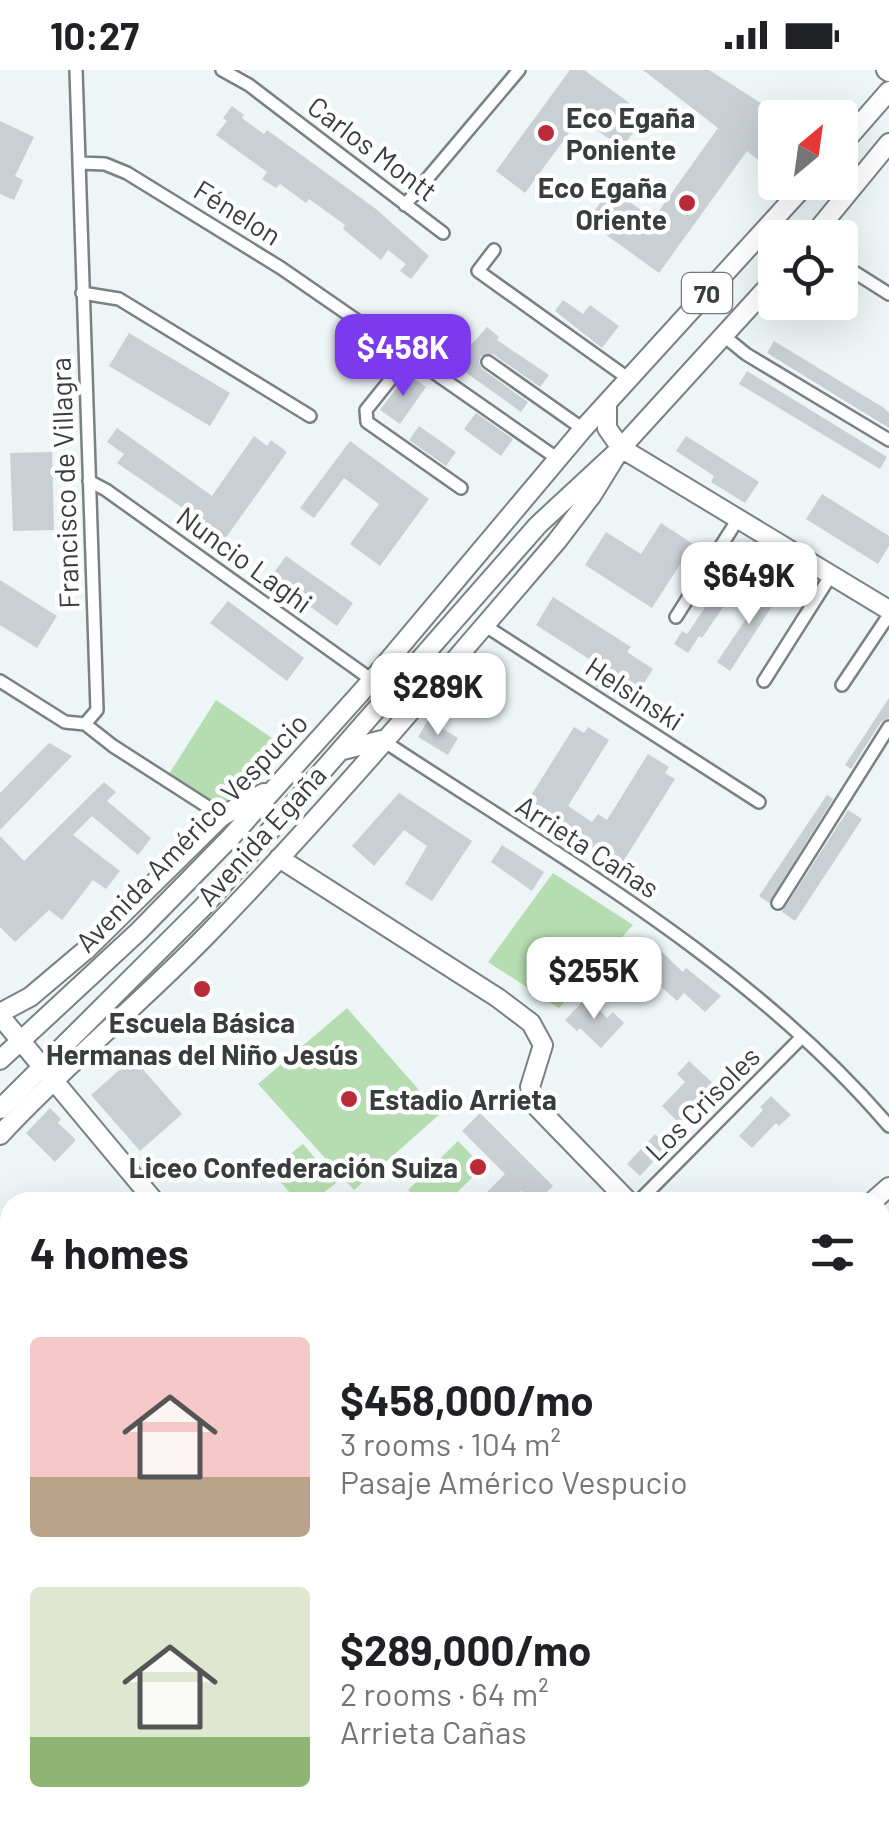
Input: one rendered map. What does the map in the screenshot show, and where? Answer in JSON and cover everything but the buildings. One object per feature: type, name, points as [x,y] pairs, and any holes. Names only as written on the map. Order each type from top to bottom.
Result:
[{"type":"main road","points":[[858,126],[889,91]]},
{"type":"main road","points":[[826,220],[889,143]]},
{"type":"main road","name":"70","points":[[606,404],[792,200]]},
{"type":"main road","name":"Avenida Egaña","points":[[0,1135],[48,1071],[172,969],[278,858],[484,625],[592,495],[621,448],[758,297]]},
{"type":"main road","points":[[606,404],[607,428],[621,448],[889,612]]},
{"type":"main road","name":"Avenida Américo Vespucio","points":[[0,1060],[139,931],[277,786],[606,404]]},
{"type":"main road","name":"Avenida Américo Vespucio","points":[[0,1110],[48,1071],[203,907],[538,525],[621,448]]},
{"type":"main road","points":[[338,752],[382,740]]},
{"type":"main road","name":"Avenida Américo Vespucio","points":[[0,1014],[22,1003],[88,948],[222,816],[277,786]]},
{"type":"main road","points":[[278,858],[531,1023],[543,1045],[530,1088],[533,1103],[619,1192]]},
{"type":"main road","points":[[0,1014],[147,1192]]},
{"type":"street","name":"Francisco de Villagra","points":[[76,70],[97,710],[86,724]]},
{"type":"street","name":"Carlos Montt","points":[[222,70],[249,85],[443,234]]},
{"type":"street","points":[[405,204],[519,70]]},
{"type":"street","name":"Fénelon","points":[[78,163],[105,164],[127,172],[281,268],[362,324]]},
{"type":"street","points":[[494,250],[478,271],[630,379]]},
{"type":"street","points":[[858,274],[889,294]]},
{"type":"street","points":[[82,293],[119,300],[310,416]]},
{"type":"street","points":[[724,336],[746,354],[889,440]]},
{"type":"street","points":[[461,488],[366,422],[366,410],[407,359],[416,360],[558,459]]},
{"type":"street","points":[[488,362],[583,430]]},
{"type":"street","name":"Nuncio Laghi","points":[[88,482],[106,490],[372,680]]},
{"type":"street","points":[[676,617],[738,519]]},
{"type":"street","points":[[764,681],[831,575]]},
{"type":"street","points":[[842,685],[889,612]]},
{"type":"street","name":"Helsinski","points":[[484,625],[759,802]]},
{"type":"street","points":[[0,681],[65,722],[86,724],[112,746],[222,816]]},
{"type":"street","points":[[778,903],[889,727]]},
{"type":"street","name":"Arrieta Cañas","points":[[382,740],[704,954],[800,1038],[889,1126]]},
{"type":"street","name":"Los Crisoles","points":[[648,1192],[800,1038]]},
{"type":"green space","points":[[216,700],[284,746],[228,801],[217,804],[169,774]]},
{"type":"green space","points":[[553,873],[633,925],[559,1008],[488,962]]},
{"type":"green space","name":"Estadio Arrieta","points":[[347,1008],[440,1114],[354,1190],[258,1084]]},
{"type":"green space","points":[[458,1141],[483,1167],[457,1192],[408,1190]]},
{"type":"green space","points":[[303,1144],[336,1183],[325,1192],[289,1192],[270,1170]]},
{"type":"place","name":"Eco Egaña Poniente","points":[[546,133]]},
{"type":"place","name":"Eco Egaña Oriente","points":[[687,203]]},
{"type":"place","name":"Escuela Básica Hermanas del Niño Jesús","points":[[202,989]]},
{"type":"place","name":"Estadio Arrieta","points":[[349,1099]]},
{"type":"place","name":"Liceo Confederación Suiza","points":[[478,1167]]}]
